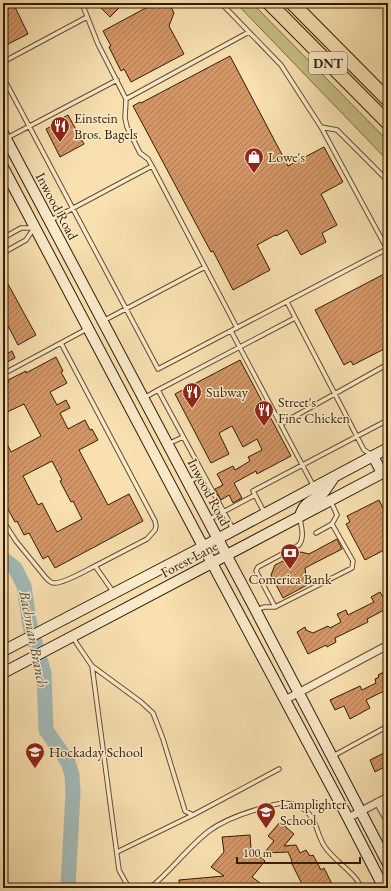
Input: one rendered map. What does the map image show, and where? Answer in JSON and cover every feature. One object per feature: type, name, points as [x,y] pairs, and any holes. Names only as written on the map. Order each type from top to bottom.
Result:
[{"type":"highway","name":"DNT","points":[[269,3],[388,123]]},
{"type":"highway","name":"DNT","points":[[292,3],[388,100]]},
{"type":"main road","name":"Inwood Road","points":[[4,136],[188,482],[388,864]]},
{"type":"main road","points":[[3,167],[384,888]]},
{"type":"main road","points":[[35,228],[49,221]]},
{"type":"main road","points":[[88,329],[102,321]]},
{"type":"main road","points":[[153,452],[168,445]]},
{"type":"main road","name":"Forest Lane","points":[[4,650],[388,448]]},
{"type":"main road","points":[[373,456],[385,471]]},
{"type":"main road","name":"Forest Lane","points":[[3,673],[385,471]]},
{"type":"main road","points":[[300,516],[302,509],[309,502],[324,492],[336,476]]},
{"type":"street","points":[[285,700],[388,645]]},
{"type":"street","points":[[348,818],[388,796]]},
{"type":"street","points":[[378,802],[388,820]]},
{"type":"lane","points":[[80,3],[83,6],[98,44],[126,99],[125,118],[127,127],[140,153],[148,159],[152,166],[237,328]]},
{"type":"lane","points":[[3,77],[158,369],[388,250],[321,128],[281,65],[221,3]]},
{"type":"lane","points":[[3,62],[87,17]]},
{"type":"lane","points":[[126,99],[249,32]]},
{"type":"lane","points":[[4,136],[29,126],[117,80]]},
{"type":"lane","points":[[321,128],[337,130],[388,181]]},
{"type":"lane","points":[[49,221],[152,166]]},
{"type":"lane","points":[[3,238],[21,228],[35,228]]},
{"type":"lane","points":[[3,253],[26,240],[35,228]]},
{"type":"lane","points":[[102,321],[205,266]]},
{"type":"lane","points":[[287,302],[364,450],[373,456]]},
{"type":"lane","points":[[143,398],[295,318]]},
{"type":"lane","points":[[3,374],[88,329]]},
{"type":"lane","points":[[231,330],[314,487]]},
{"type":"lane","points":[[3,521],[16,541],[46,578],[50,582],[54,583],[68,579],[95,566],[147,538],[155,530],[155,521],[61,343]]},
{"type":"lane","points":[[281,424],[388,364]]},
{"type":"lane","points":[[158,390],[234,530]]},
{"type":"lane","points":[[264,513],[253,491],[388,420]]},
{"type":"lane","points":[[168,445],[183,437]]},
{"type":"lane","points":[[188,482],[203,474]]},
{"type":"lane","points":[[208,520],[255,495]]},
{"type":"lane","points":[[316,533],[332,524],[337,515],[330,500]]},
{"type":"lane","points":[[275,607],[256,571],[258,567],[299,545],[302,541],[300,516]]},
{"type":"lane","points":[[256,611],[264,607],[275,607],[352,568],[354,561],[332,524]]},
{"type":"lane","points":[[95,566],[114,593]]},
{"type":"lane","points":[[72,636],[92,666],[141,702],[153,713],[163,739],[185,811],[193,815]]},
{"type":"lane","points":[[92,666],[119,870],[129,888]]},
{"type":"lane","points":[[332,756],[388,726]]},
{"type":"lane","points":[[117,852],[193,815],[279,769]]},
{"type":"lane","points":[[150,888],[200,839],[221,824],[272,804],[287,803],[298,806],[307,812],[315,824],[324,846],[330,854],[357,880],[361,888]]},
{"type":"shaded area","points":[[236,3],[252,3],[388,141],[388,161]]},
{"type":"building","points":[[96,3],[124,3],[110,17]]},
{"type":"building","points":[[155,3],[158,6],[164,3],[169,3],[174,13],[169,26],[184,54],[131,82],[124,69],[121,71],[103,31]]},
{"type":"building","points":[[14,5],[28,34],[3,46],[3,11]]},
{"type":"building","name":"Lowe's","points":[[230,56],[288,166],[324,147],[343,182],[321,194],[337,225],[322,233],[326,242],[301,255],[287,230],[276,236],[275,235],[257,245],[270,270],[233,290],[133,106]]},
{"type":"building","points":[[68,115],[84,144],[60,157],[46,129],[60,122],[59,120]]},
{"type":"building","points":[[388,272],[388,347],[353,365],[351,361],[344,365],[315,310]]},
{"type":"building","points":[[3,275],[36,335],[18,345],[3,316]]},
{"type":"building","points":[[12,351],[15,358],[3,364],[3,356]]},
{"type":"building","points":[[56,357],[63,371],[61,372],[67,383],[50,392],[57,405],[66,400],[70,408],[60,413],[68,429],[85,420],[90,430],[92,429],[98,440],[79,450],[108,505],[129,494],[143,521],[55,568],[48,556],[43,559],[29,533],[24,535],[17,521],[15,522],[3,500],[3,436],[11,452],[41,436],[24,404],[3,414],[3,385],[9,382],[8,380],[26,371],[26,373]],"holes":[[[52,461],[62,480],[60,481],[71,502],[73,501],[82,519],[57,532],[42,503],[38,505],[23,476]]]},
{"type":"building","points":[[240,360],[291,456],[257,474],[256,471],[234,483],[242,498],[233,503],[229,495],[221,500],[215,489],[223,485],[217,474],[233,466],[235,470],[250,461],[248,457],[262,450],[257,439],[243,447],[232,426],[219,433],[229,454],[211,463],[175,394]]},
{"type":"building","points":[[379,500],[388,518],[388,548],[365,560],[346,524],[350,522],[347,516]]},
{"type":"building","name":"Comerica Bank","points":[[337,539],[342,549],[305,568],[307,585],[283,598],[271,575],[275,565],[301,552],[309,554]]},
{"type":"building","points":[[380,592],[383,597],[388,594],[388,608],[367,619],[368,622],[335,638],[336,642],[308,654],[297,632],[305,627],[306,630],[313,633],[328,626],[330,628],[341,622],[337,614],[346,610],[348,615],[374,602],[371,597]]},
{"type":"building","points":[[388,670],[388,689],[366,700],[370,708],[350,719],[344,706],[335,710],[330,700],[360,686],[362,690],[376,683],[375,679],[379,677],[378,675]]},
{"type":"building","points":[[388,751],[388,765],[375,772],[370,760]]},
{"type":"building","points":[[280,822],[294,834],[284,846],[296,845],[300,853],[306,850],[310,856],[313,855],[321,870],[324,868],[334,888],[308,888],[303,886],[291,862],[292,861],[288,852],[264,853],[274,841],[268,836]]},
{"type":"building","points":[[250,835],[251,849],[265,861],[252,877],[267,888],[179,888],[179,880],[224,876],[211,867],[224,852],[222,837]]},
{"type":"waterway","name":"Bachman Branch","points":[[3,559],[15,568],[24,586],[30,626],[44,673],[46,730],[68,762],[72,775],[73,792],[68,888]]},
{"type":"place","name":"Einstein Bros. Bagels","points":[[60,143]]},
{"type":"place","name":"Lowe's","points":[[254,174]]},
{"type":"place","name":"Subway","points":[[192,409]]},
{"type":"place","name":"Street's Fine Chicken","points":[[264,427]]},
{"type":"place","name":"Comerica Bank","points":[[290,570]]},
{"type":"place","name":"Hockaday School","points":[[35,769]]},
{"type":"place","name":"Lamplighter School","points":[[266,829]]}]
